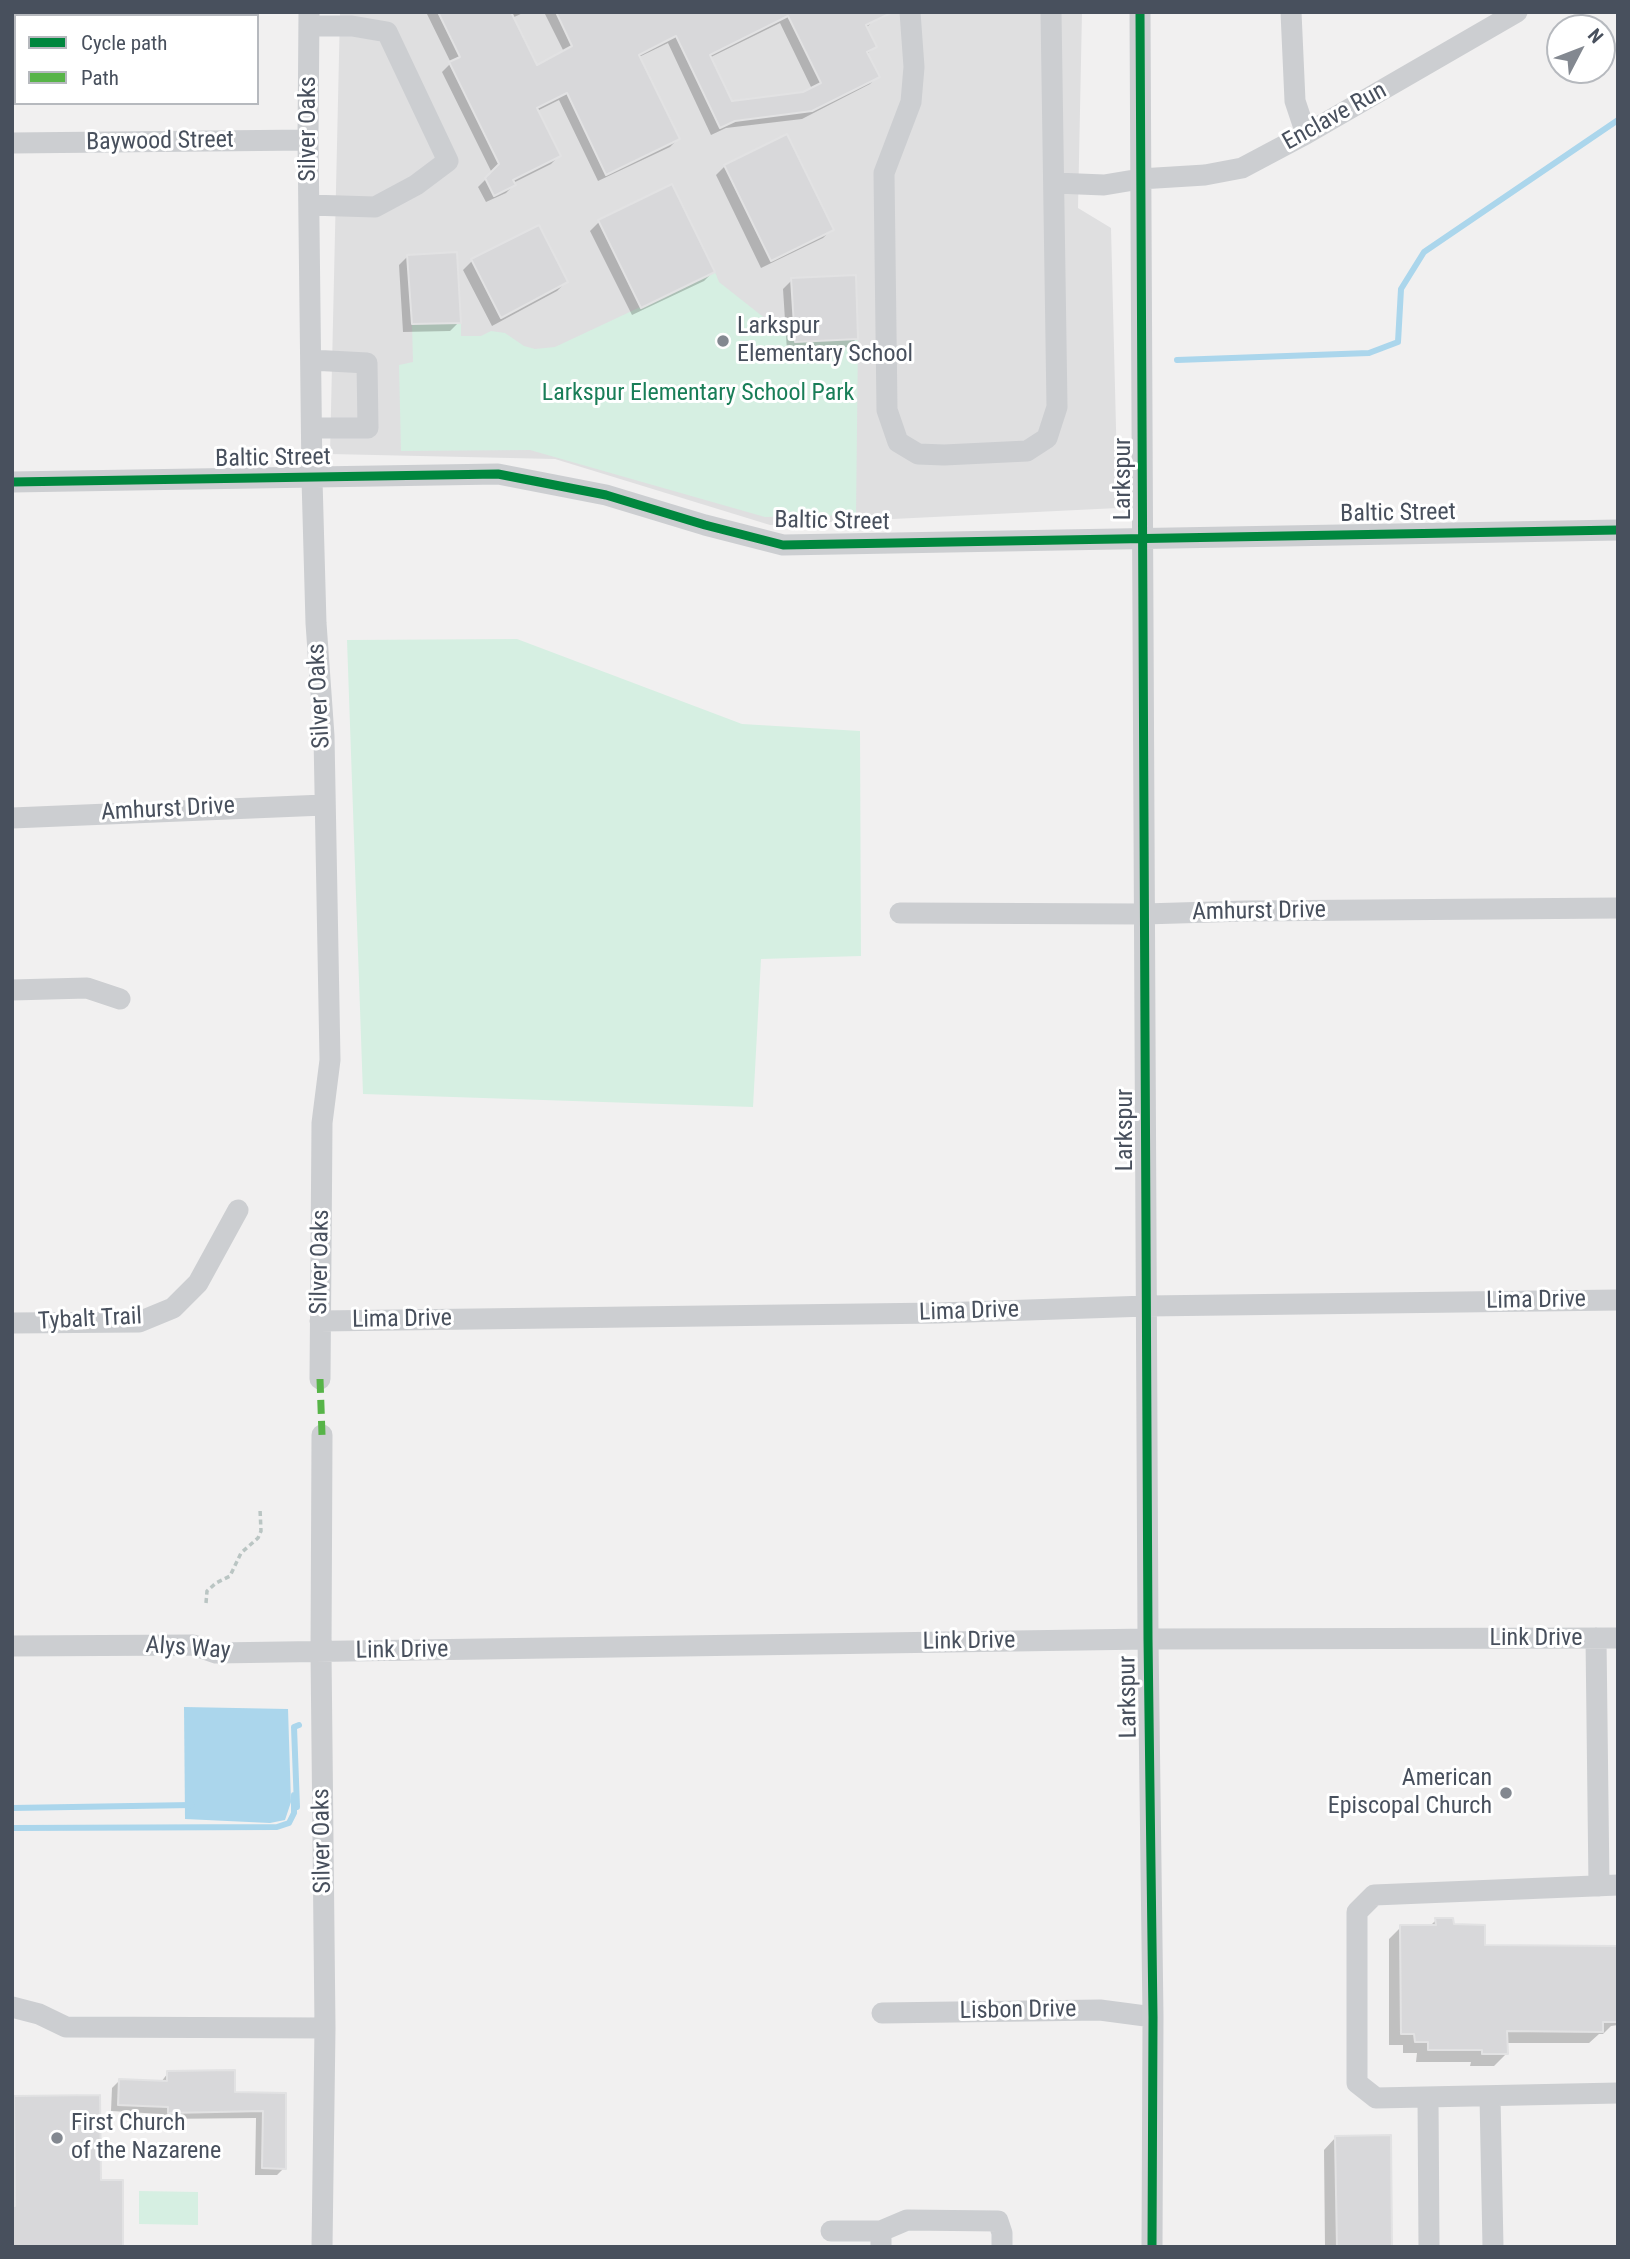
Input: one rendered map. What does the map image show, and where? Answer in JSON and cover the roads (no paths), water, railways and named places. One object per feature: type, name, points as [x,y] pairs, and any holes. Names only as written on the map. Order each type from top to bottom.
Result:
[{"type":"street","points":[[910,12],[914,67],[911,102],[884,173],[887,410],[898,442],[918,454],[944,455],[1027,452],[1047,438],[1057,407],[1051,12]]},
{"type":"street","name":"Larkspur","points":[[1140,12],[1148,1639],[1153,2017],[1152,2247]]},
{"type":"street","points":[[1291,12],[1294,101],[1306,134]]},
{"type":"street","name":"Enclave Run","points":[[1055,183],[1104,185],[1140,178],[1205,175],[1242,168],[1517,12]]},
{"type":"street","points":[[309,19],[387,32],[448,161],[416,185],[375,207],[309,205]]},
{"type":"street","name":"Silver Oaks","points":[[309,19],[312,478],[316,622],[324,736],[330,1060],[322,1123],[320,1380]]},
{"type":"street","name":"Baywood Street","points":[[12,143],[308,140]]},
{"type":"street","points":[[310,360],[367,363],[368,428],[313,428]]},
{"type":"street","name":"Baltic Street","points":[[12,482],[499,474],[606,495],[705,526],[783,545],[1618,530]]},
{"type":"street","name":"Amhurst Drive","points":[[12,818],[324,805]]},
{"type":"street","name":"Amhurst Drive","points":[[900,913],[1144,914],[1618,908]]},
{"type":"street","points":[[12,990],[87,988],[120,999]]},
{"type":"street","name":"Tybalt Trail","points":[[12,1323],[139,1322],[173,1308],[198,1283],[238,1210]]},
{"type":"street","name":"Lima Drive","points":[[320,1321],[1618,1300]]},
{"type":"street","name":"Silver Oaks","points":[[323,1435],[323,2247]]},
{"type":"street","points":[[1607,1638],[1608,1886],[1374,1895],[1357,1912],[1357,2083],[1376,2098],[1618,2093]]},
{"type":"street","name":"Link Drive","points":[[321,1652],[1148,1639],[1607,1638]]},
{"type":"street","name":"Alys Way","points":[[12,1646],[193,1645],[216,1653],[321,1652]]},
{"type":"street","points":[[12,2007],[39,2014],[66,2027],[325,2028]]},
{"type":"street","name":"Lisbon Drive","points":[[882,2012],[1100,2010],[1153,2017]]},
{"type":"street","points":[[1490,2097],[1493,2247]]},
{"type":"street","points":[[1428,2098],[1429,2247]]},
{"type":"street","points":[[831,2231],[881,2239],[907,2221],[998,2221],[1002,2233],[1002,2247]]},
{"type":"water","points":[[184,1707],[288,1709],[291,1802],[285,1820],[270,1823],[185,1819]]},
{"type":"waterway","points":[[1177,360],[1369,353],[1398,342],[1401,289],[1424,252],[1618,120]]},
{"type":"waterway","points":[[12,1828],[277,1827],[289,1823],[294,1813],[294,1795],[297,1807],[294,1727],[299,1725]]},
{"type":"waterway","points":[[12,1808],[192,1805]]},
{"type":"place","name":"Larkspur Elementary School","points":[[723,341]]},
{"type":"place","name":"American Episcopal Church","points":[[1506,1793]]},
{"type":"place","name":"First Church of the Nazarene","points":[[57,2138]]},
{"type":"park label","name":"Larkspur Elementary School Park","points":[[698,394]]}]
